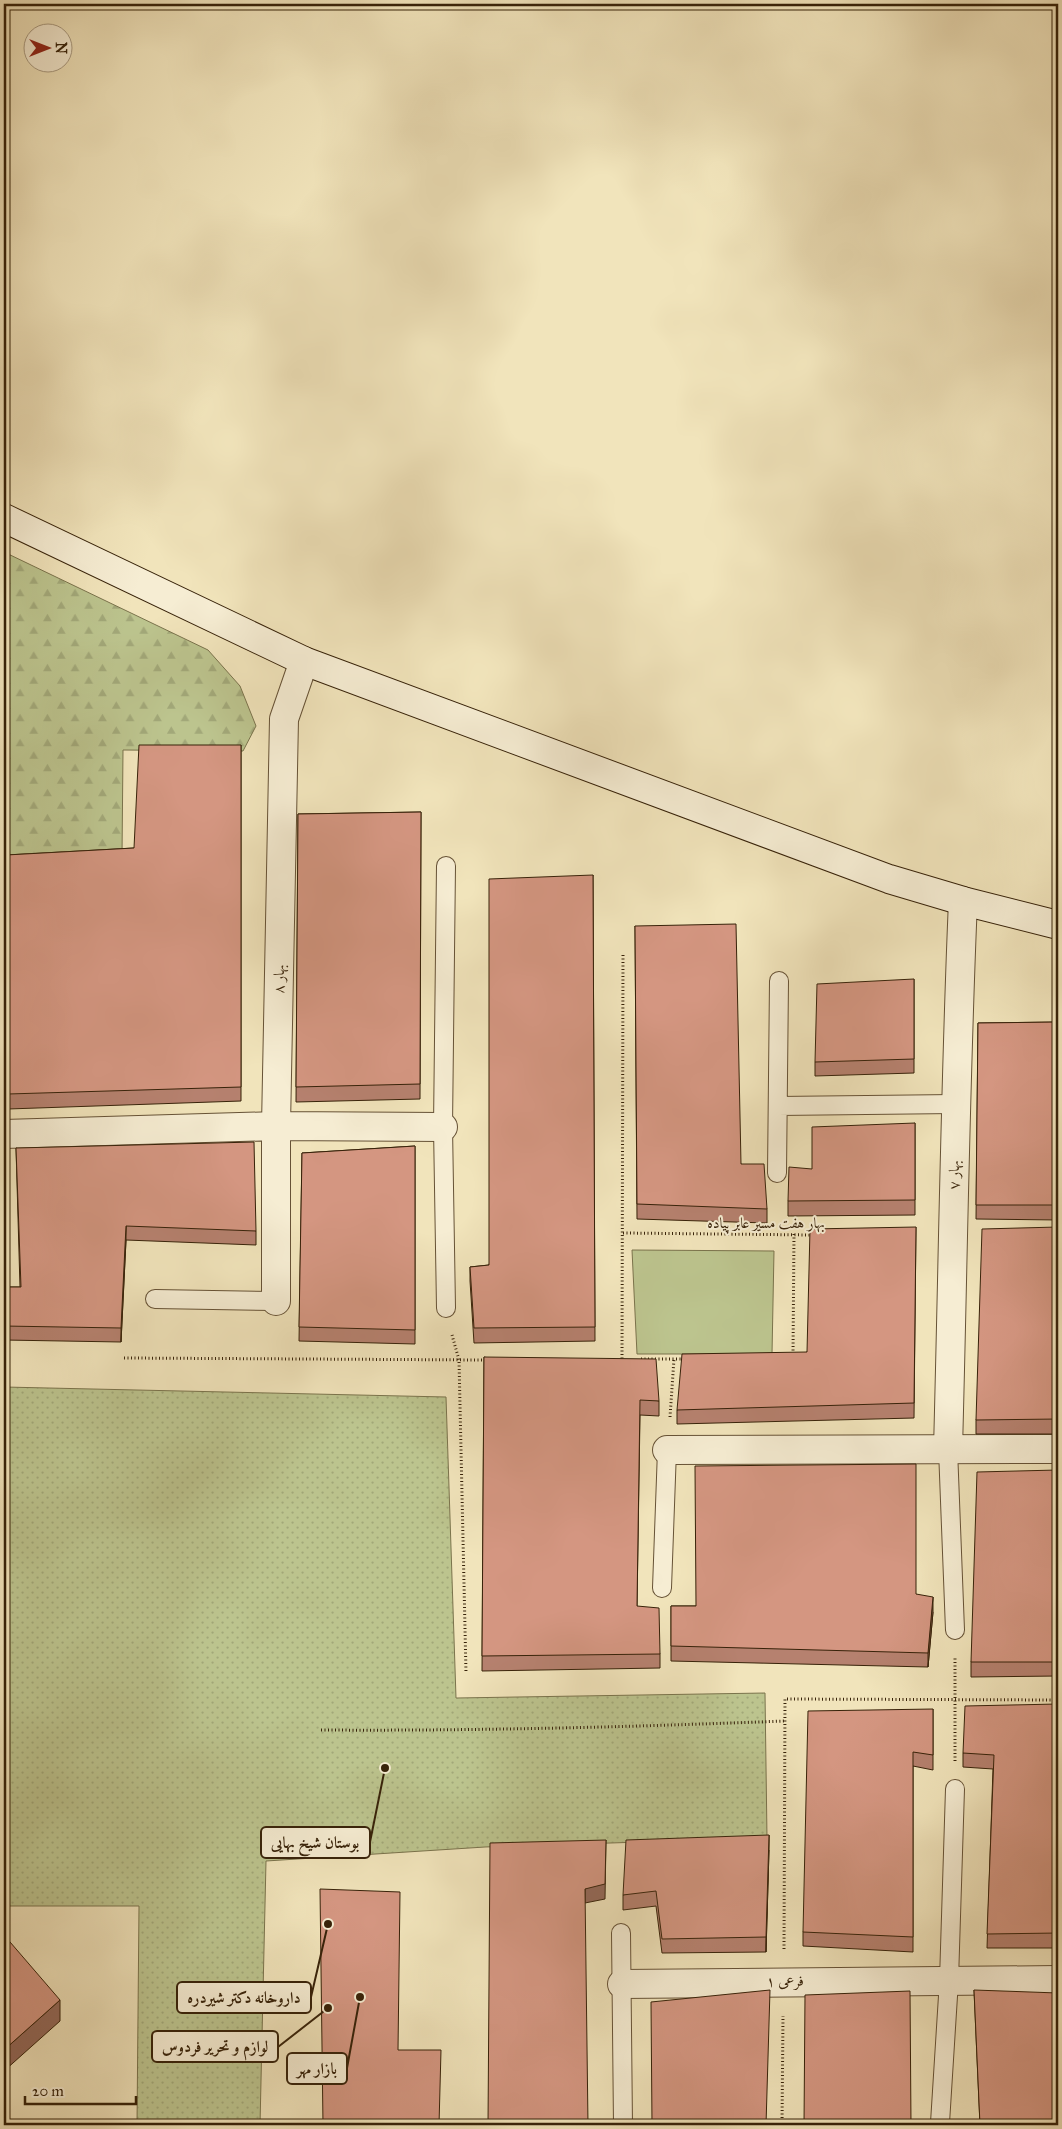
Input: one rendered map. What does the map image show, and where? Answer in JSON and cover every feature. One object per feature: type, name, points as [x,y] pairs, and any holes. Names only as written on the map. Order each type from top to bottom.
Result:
[{"type":"street","points":[[4,518],[304,661],[889,879],[963,901],[1058,925]]},
{"type":"street","name":"بهار ۸","points":[[276,1301],[276,1126],[284,719],[304,661]]},
{"type":"street","name":"بهار ۷","points":[[948,1449],[954,1236],[955,1104],[963,901]]},
{"type":"street","points":[[4,1134],[276,1126],[443,1127]]},
{"type":"street","points":[[667,1450],[1058,1449]]},
{"type":"street","name":"فرعی ۱","points":[[622,1984],[784,1981],[1058,1980]]},
{"type":"lane","points":[[446,866],[443,1127],[446,1308]]},
{"type":"lane","points":[[777,1173],[779,981]]},
{"type":"lane","points":[[778,1106],[955,1104]]},
{"type":"lane","points":[[155,1299],[276,1301]]},
{"type":"lane","points":[[948,1449],[955,1630]]},
{"type":"lane","points":[[662,1588],[667,1450]]},
{"type":"lane","points":[[940,2123],[948,1980],[955,1789]]},
{"type":"lane","points":[[621,1933],[623,2125]]},
{"type":"path","points":[[622,1359],[623,955]]},
{"type":"path","name":"بهار هفت مسیر عابر پیاده","points":[[623,1233],[814,1235]]},
{"type":"path","points":[[793,1359],[794,1234]]},
{"type":"path","points":[[124,1358],[488,1360]]},
{"type":"path","points":[[612,1359],[630,1359]]},
{"type":"path","points":[[639,1359],[694,1359]]},
{"type":"path","points":[[667,1450],[674,1359]]},
{"type":"path","points":[[459,1360],[466,1673]]},
{"type":"path","points":[[955,1630],[955,1789]]},
{"type":"path","points":[[782,2125],[784,1699],[1058,1700]]},
{"type":"path","points":[[321,1730],[455,1731],[784,1721]]},
{"type":"green space","points":[[4,552],[208,650],[240,686],[256,726],[243,751],[123,750],[122,857],[4,859]]},
{"type":"green space","points":[[632,1250],[774,1251],[772,1354],[637,1354]]},
{"type":"green space","points":[[4,1387],[446,1397],[456,1698],[765,1693],[767,1838],[485,1847],[266,1861],[260,2125],[137,2125],[139,1906],[4,1906]]},
{"type":"building","points":[[139,745],[241,745],[241,1087],[8,1094],[6,855],[134,848]]},
{"type":"building","points":[[421,812],[420,1084],[296,1087],[298,814]]},
{"type":"building","points":[[593,875],[595,1327],[474,1328],[470,1267],[489,1265],[489,879]]},
{"type":"building","points":[[736,924],[741,1164],[764,1164],[767,1209],[637,1204],[635,926]]},
{"type":"building","points":[[914,979],[914,1059],[815,1062],[817,984]]},
{"type":"building","points":[[1058,1022],[1058,1205],[976,1205],[978,1023]]},
{"type":"building","points":[[915,1123],[915,1200],[788,1201],[789,1167],[812,1169],[812,1127]]},
{"type":"building","points":[[254,1142],[256,1231],[126,1226],[121,1328],[4,1326],[4,1287],[21,1287],[16,1148]]},
{"type":"building","points":[[415,1146],[415,1330],[299,1327],[302,1153]]},
{"type":"building","points":[[916,1227],[914,1403],[677,1410],[682,1354],[807,1352],[810,1229]]},
{"type":"building","points":[[1058,1227],[1058,1419],[976,1420],[982,1229]]},
{"type":"building","points":[[484,1357],[656,1359],[659,1401],[640,1400],[637,1606],[659,1608],[660,1654],[482,1656]]},
{"type":"building","points":[[916,1464],[916,1594],[933,1597],[928,1653],[671,1646],[671,1606],[696,1606],[695,1466]]},
{"type":"building","points":[[1058,1470],[1058,1662],[971,1662],[977,1472]]},
{"type":"building","points":[[1058,1704],[1058,1933],[987,1934],[994,1755],[963,1753],[965,1706]]},
{"type":"building","points":[[933,1709],[933,1755],[913,1752],[913,1937],[803,1932],[808,1711]]},
{"type":"building","points":[[769,1835],[766,1937],[662,1939],[656,1891],[623,1895],[626,1840]]},
{"type":"building","points":[[606,1840],[605,1884],[585,1889],[588,2125],[488,2125],[490,1843]]},
{"type":"building","points":[[320,1889],[400,1892],[398,2050],[441,2050],[439,2125],[323,2125]]},
{"type":"building","points":[[4,1935],[60,2000],[4,2050]]},
{"type":"building","points":[[770,1990],[766,2125],[652,2125],[651,2002]]},
{"type":"building","points":[[974,1990],[1058,1993],[1058,2125],[980,2125]]},
{"type":"building","points":[[910,1991],[911,2125],[804,2125],[805,1995]]},
{"type":"place","name":"بوستان شیخ بهایی","points":[[385,1768]]},
{"type":"place","name":"داروخانه دکتر شیردره","points":[[328,1924]]},
{"type":"place","name":"بازار مهر","points":[[360,1997]]},
{"type":"place","name":"لوازم و تحریر فردوس","points":[[328,2008]]}]
